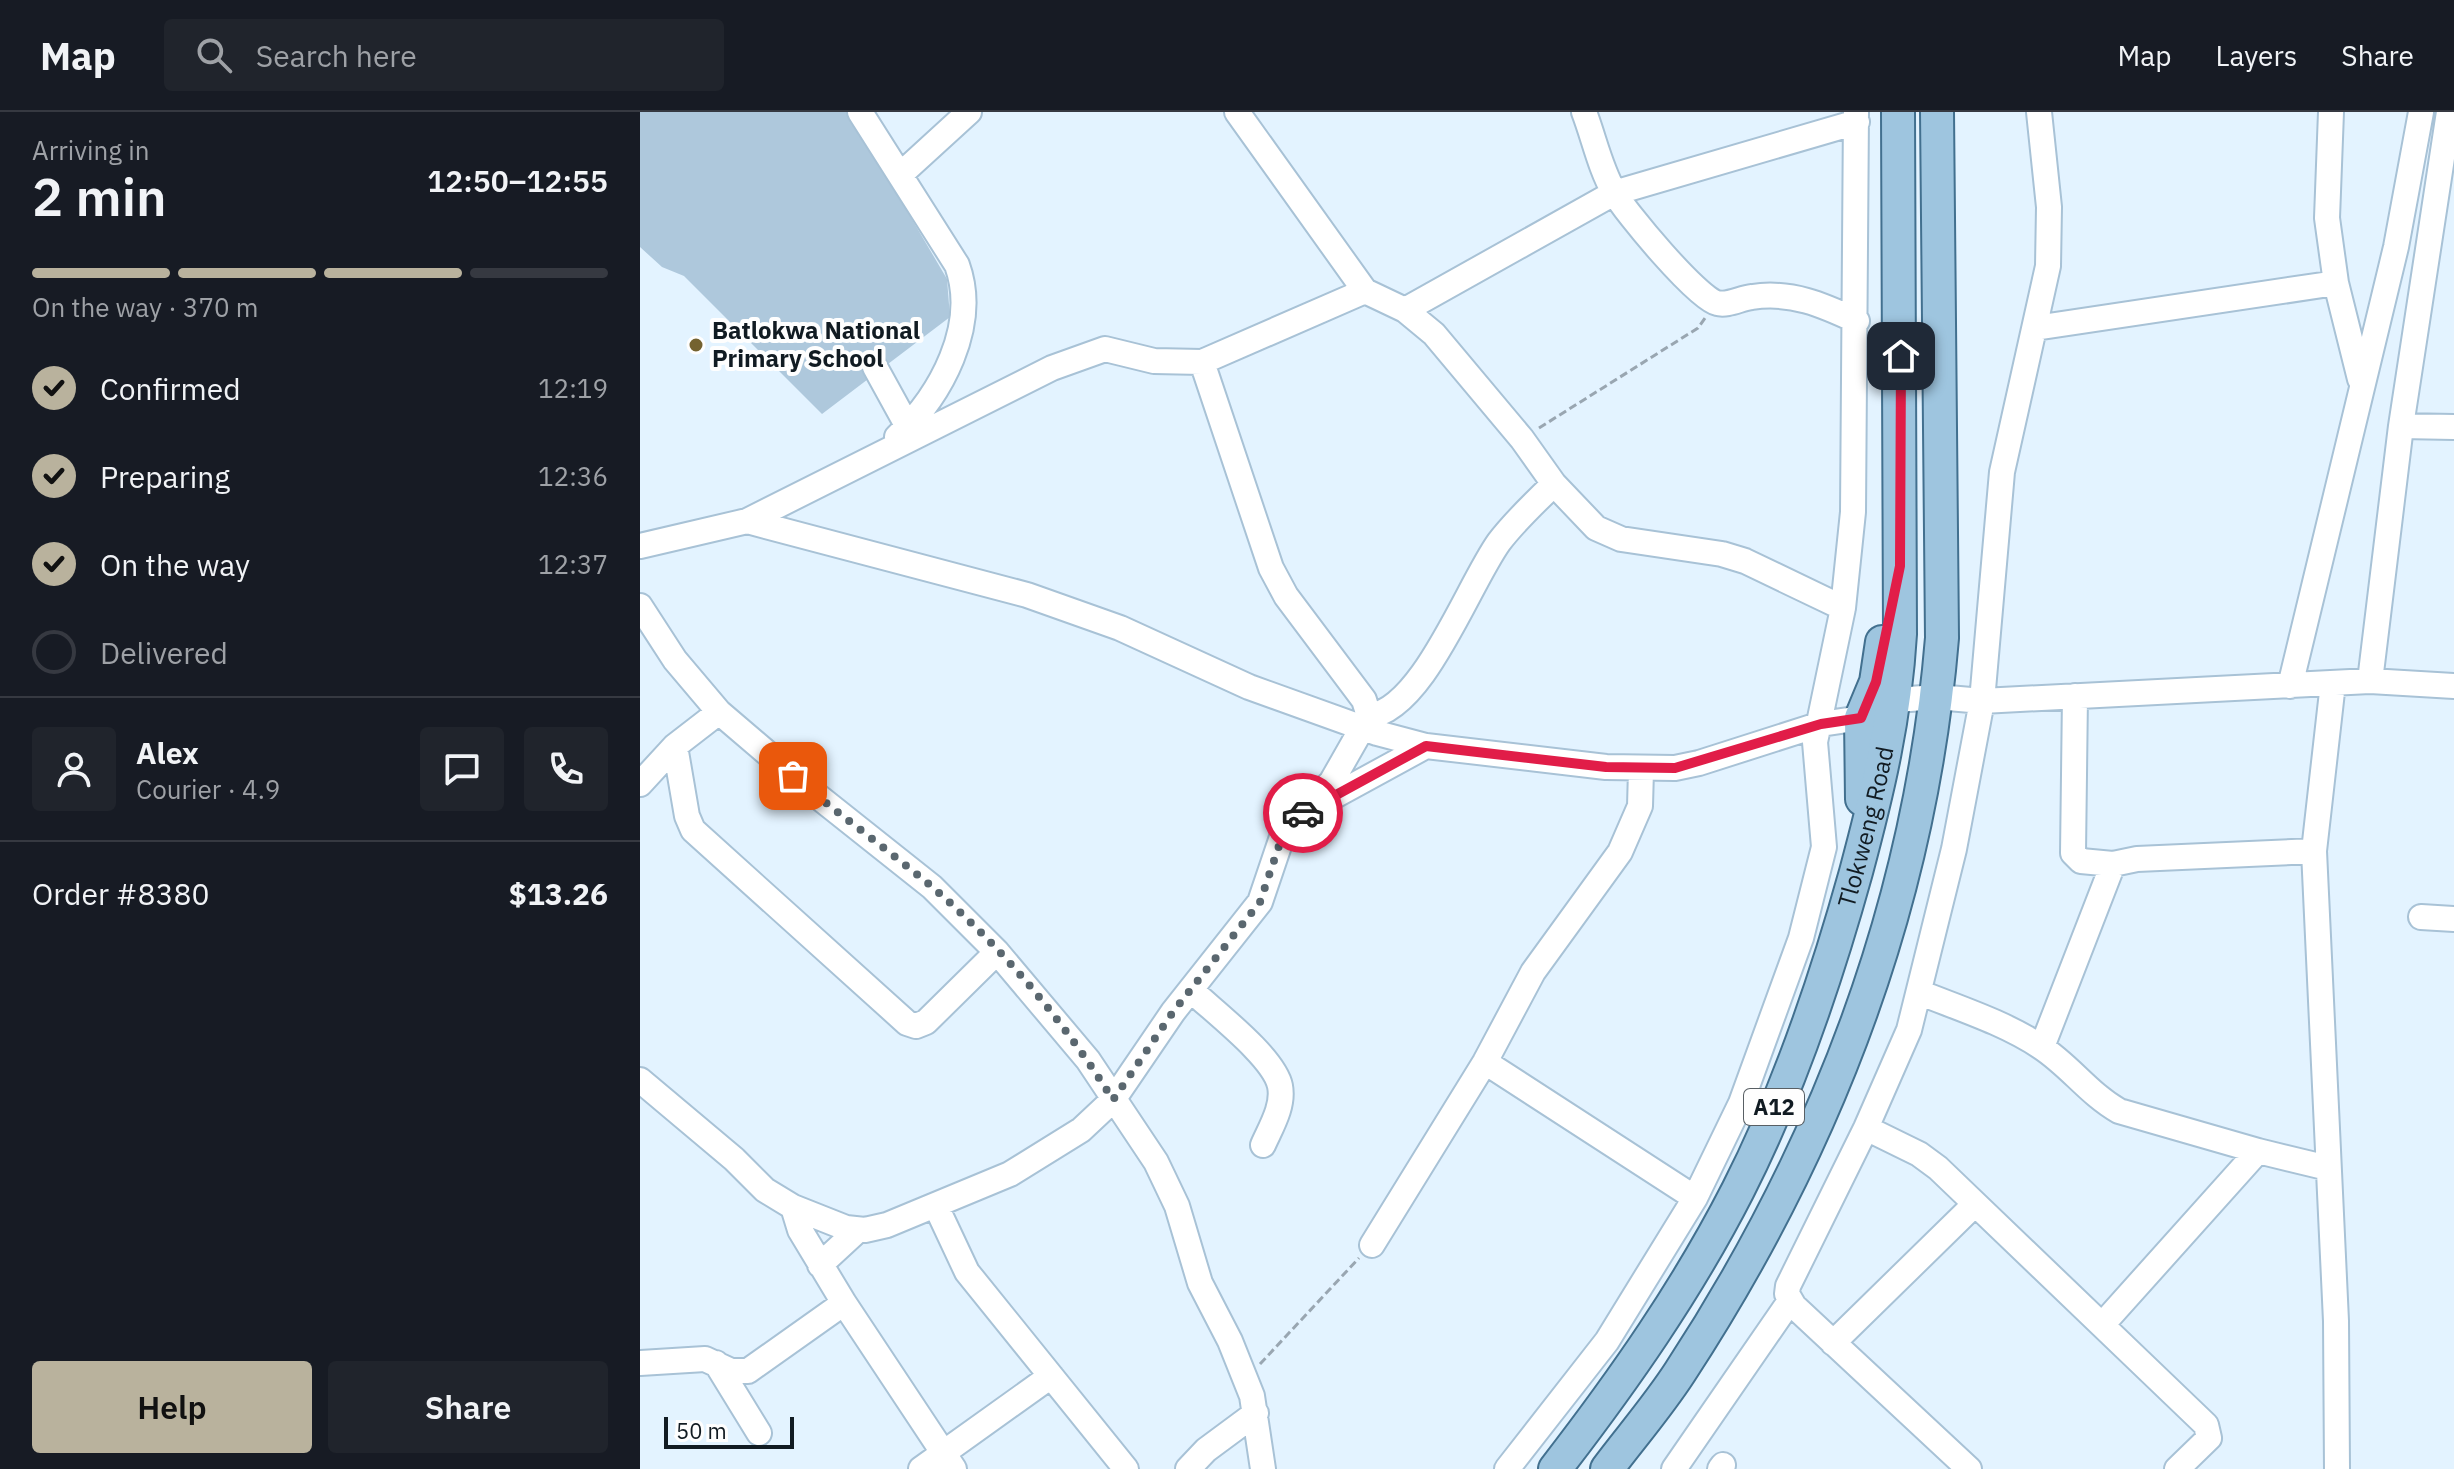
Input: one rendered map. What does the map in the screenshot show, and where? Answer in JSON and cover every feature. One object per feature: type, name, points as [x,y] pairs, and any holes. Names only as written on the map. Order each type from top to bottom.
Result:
[{"type":"main road","name":"Tlokweng Road","points":[[1555,1469],[1617,1389],[1674,1301],[1738,1190],[1803,1040],[1842,924],[1881,781],[1896,700],[1902,533],[1898,112]]},
{"type":"main road","name":"Tlokweng Road","points":[[1607,1469],[1678,1375],[1744,1271],[1845,1061],[1882,958],[1905,875],[1937,697],[1942,624],[1937,112]]},
{"type":"main road","points":[[1863,846],[1861,718],[1876,682],[1900,566],[1902,533]]},
{"type":"street","points":[[860,112],[957,265],[963,297],[957,343],[929,404],[875,458]]},
{"type":"street","points":[[900,175],[969,112]]},
{"type":"street","points":[[1237,112],[1365,291],[1405,310],[1434,334],[1522,439],[1554,484],[1605,533],[1621,539],[1733,557],[1843,608]]},
{"type":"street","points":[[1584,112],[1614,193],[1689,284],[1715,303],[1775,294],[1805,299],[1857,321]]},
{"type":"street","points":[[1969,1469],[1790,1301],[1788,1286],[1896,1065],[1921,993],[1954,849],[1982,701],[1996,509],[2048,266],[2049,207],[2039,112]]},
{"type":"street","points":[[2331,112],[2327,218],[2336,283],[2361,381]]},
{"type":"street","points":[[2290,686],[2361,381],[2396,247],[2421,112]]},
{"type":"street","points":[[2370,681],[2401,426],[2449,112]]},
{"type":"street","points":[[1405,310],[1614,193],[1857,117],[1855,481],[1843,608],[1815,742],[1825,834],[1801,938],[1741,1103],[1695,1198],[1607,1341],[1507,1469]]},
{"type":"street","points":[[2035,328],[2336,283]]},
{"type":"street","points":[[640,546],[747,521],[1052,368],[1094,351],[1112,348],[1154,361],[1202,362],[1365,291]]},
{"type":"street","points":[[1202,362],[1271,568],[1286,596],[1364,700],[1367,722]]},
{"type":"street","points":[[875,367],[908,427]]},
{"type":"street","points":[[2401,426],[2454,427]]},
{"type":"street","points":[[644,1087],[734,1159],[765,1190],[793,1207],[858,1230],[887,1225],[936,1206],[1046,1155],[1081,1130],[1113,1100],[1191,990],[1260,902],[1282,837],[1332,781],[1367,722],[1388,711],[1420,679],[1499,542],[1554,484]]},
{"type":"street","points":[[747,521],[1027,595],[1120,628],[1249,687],[1367,722],[1426,746],[1641,770],[1699,763],[1821,724],[1861,718],[1896,700],[1937,697],[1982,701],[2370,681],[2454,686]]},
{"type":"street","points":[[640,606],[675,660],[719,712],[815,794],[932,887],[997,952],[1058,1020],[1156,1162],[1177,1206],[1200,1283],[1246,1378],[1256,1413],[1263,1469]]},
{"type":"street","points":[[2333,683],[2314,851],[2336,1321],[2337,1469]]},
{"type":"street","points":[[2075,696],[2073,853],[2081,861],[2113,864],[2137,859],[2314,851]]},
{"type":"street","points":[[640,784],[675,746],[719,712]]},
{"type":"street","points":[[675,746],[687,816],[693,830],[907,1023],[916,1026],[926,1022],[997,952]]},
{"type":"street","points":[[1305,812],[1426,746]]},
{"type":"street","points":[[1372,1245],[1485,1062],[1533,972],[1620,852],[1640,806],[1641,770]]},
{"type":"street","points":[[2042,1047],[2113,864]]},
{"type":"street","points":[[2421,917],[2454,919]]},
{"type":"street","points":[[1191,990],[1275,1074],[1280,1097],[1276,1117],[1263,1145]]},
{"type":"street","points":[[1921,993],[1995,1023],[2042,1047],[2101,1101],[2119,1111],[2328,1168]]},
{"type":"street","points":[[1485,1062],[1695,1198]]},
{"type":"street","points":[[1866,1128],[1919,1154],[2102,1325],[2210,1432],[2209,1438],[2177,1469]]},
{"type":"street","points":[[2102,1325],[2258,1151]]},
{"type":"street","points":[[1833,1343],[1975,1204]]},
{"type":"street","points":[[936,1206],[967,1272],[1126,1469]]},
{"type":"street","points":[[793,1207],[800,1230],[820,1265],[948,1462]]},
{"type":"street","points":[[820,1265],[858,1230]]},
{"type":"street","points":[[1674,1469],[1790,1301]]},
{"type":"street","points":[[640,1363],[705,1359],[731,1371],[748,1371],[844,1303]]},
{"type":"street","points":[[716,1363],[759,1433]]},
{"type":"street","points":[[921,1469],[948,1462],[1051,1376]]},
{"type":"street","points":[[1188,1469],[1206,1450],[1256,1413]]},
{"type":"path","points":[[1522,439],[1698,328],[1715,303]]},
{"type":"path","points":[[1246,1378],[1372,1245]]},
{"type":"shaded area","points":[[640,112],[849,112],[947,279],[950,317],[822,414],[684,276],[662,267],[640,247]]},
{"type":"way so far","points":[[793,776],[932,887],[997,952],[1058,1020],[1113,1100],[1173,1012],[1260,902],[1282,837],[1303,813]]},
{"type":"place","name":"Batlokwa National Primary School","points":[[696,345]]},
{"type":"route","points":[[1303,813],[1426,746],[1606,767],[1641,770],[1675,768],[1821,724],[1861,718],[1876,682],[1892,592],[1900,566],[1903,509],[1901,356]]}]
